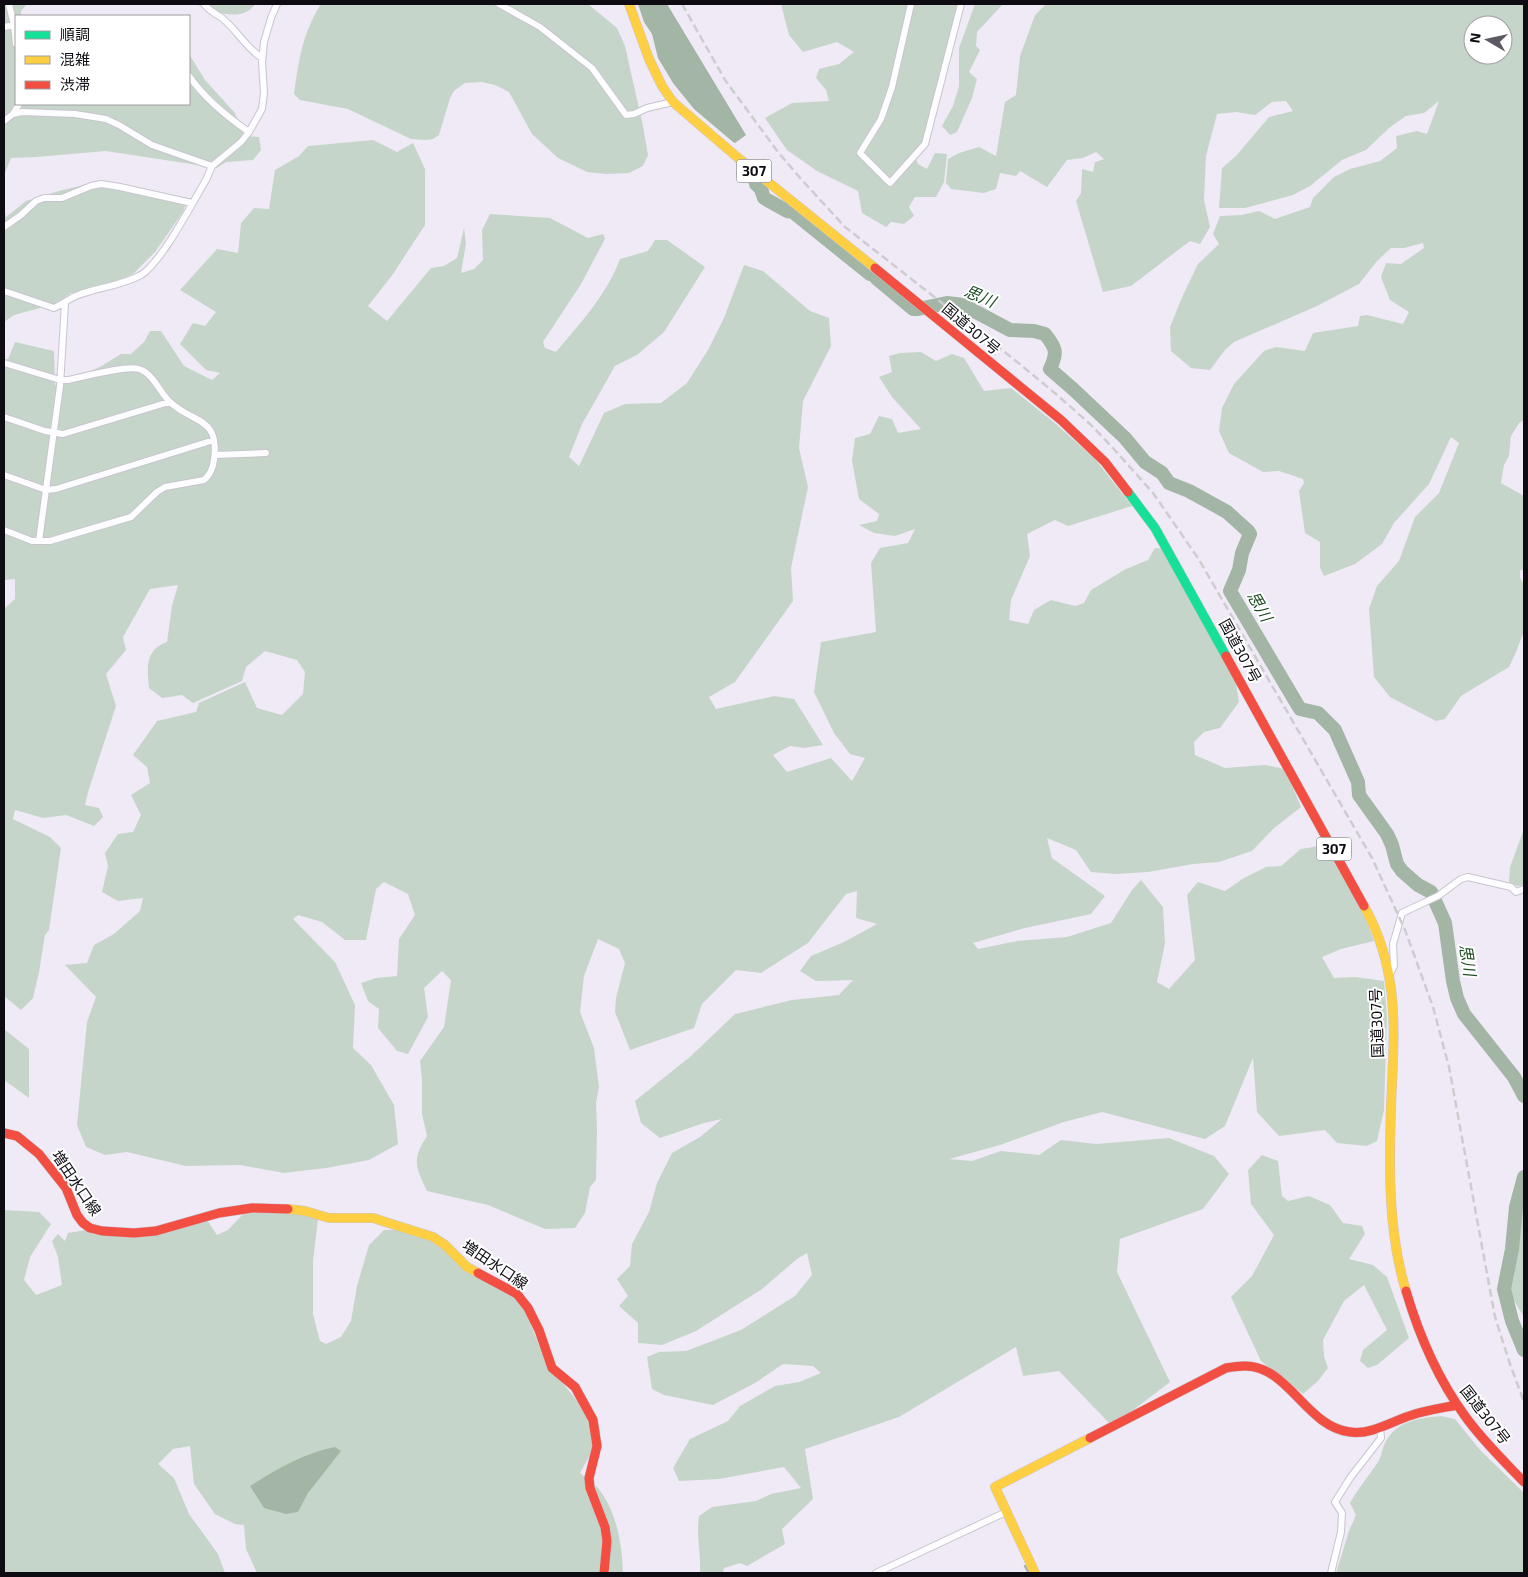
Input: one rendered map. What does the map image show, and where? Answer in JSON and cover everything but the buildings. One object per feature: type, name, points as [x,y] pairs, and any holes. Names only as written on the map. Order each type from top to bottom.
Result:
[{"type":"main road","name":"国道307号","points":[[629,4],[649,59],[662,86],[673,102],[737,157],[1086,442],[1105,462],[1155,528],[1372,920],[1385,956],[1394,1011],[1391,1189],[1395,1244],[1403,1280],[1413,1314],[1430,1356],[1457,1405],[1476,1431],[1524,1482]]},
{"type":"main road","name":"増田水口線","points":[[4,1134],[18,1136],[39,1154],[66,1188],[77,1215],[90,1228],[102,1231],[134,1233],[156,1231],[219,1213],[252,1208],[298,1210],[330,1218],[373,1218],[433,1237],[445,1245],[467,1266],[517,1294],[528,1308],[539,1330],[552,1368],[575,1387],[593,1420],[597,1446],[589,1478],[590,1488],[605,1527],[607,1541],[604,1573]]},
{"type":"main road","points":[[1035,1573],[995,1487],[1226,1368],[1236,1365],[1254,1366],[1272,1374],[1318,1417],[1338,1430],[1356,1433],[1367,1432],[1413,1414],[1457,1405]]},
{"type":"street","points":[[8,4],[15,30]]},
{"type":"street","points":[[204,4],[209,11],[222,18],[253,52],[262,58]]},
{"type":"street","points":[[4,291],[54,308],[75,296],[122,283],[142,274],[158,259],[206,180],[212,166],[241,142],[262,109],[264,93],[262,58],[264,42],[270,18],[278,4]]},
{"type":"street","points":[[499,4],[540,28],[592,68],[626,114],[634,114],[647,108],[673,102]]},
{"type":"street","points":[[911,4],[887,103],[881,119],[860,153],[890,183],[925,144],[961,4]]},
{"type":"street","points":[[4,27],[14,25]]},
{"type":"street","points":[[190,77],[214,105],[249,132]]},
{"type":"street","points":[[4,121],[13,114],[18,105]]},
{"type":"street","points":[[13,114],[22,112],[75,114],[106,119],[152,144],[212,166]]},
{"type":"street","points":[[4,227],[36,201],[44,198],[62,198],[90,186],[101,184],[120,186],[192,203]]},
{"type":"street","points":[[39,541],[60,380],[65,303]]},
{"type":"street","points":[[4,363],[60,380],[130,368],[144,371],[169,402],[206,424],[214,440],[215,455],[213,467],[208,477],[204,480],[165,487],[157,492],[131,517],[50,541],[27,540],[4,530]]},
{"type":"street","points":[[4,417],[54,433],[63,434],[169,402]]},
{"type":"street","points":[[4,475],[46,490],[65,486],[214,440]]},
{"type":"street","points":[[215,455],[266,453]]},
{"type":"street","points":[[1389,975],[1394,966],[1393,944],[1402,913],[1431,900],[1461,879],[1468,877],[1511,886],[1516,892],[1524,889]]},
{"type":"street","points":[[1331,1573],[1341,1532],[1342,1513],[1335,1502],[1350,1478],[1381,1438],[1380,1427]]},
{"type":"street","points":[[876,1573],[1006,1512]]},
{"type":"shaded area","points":[[4,4],[27,4],[21,11],[21,15],[15,15],[15,105],[190,105],[190,56],[205,80],[235,113],[244,136],[259,137],[261,150],[253,160],[226,162],[217,168],[106,151],[11,158],[4,175]]},
{"type":"shaded area","points":[[196,4],[255,4],[250,10],[243,13],[227,14],[219,13]]},
{"type":"shaded area","points":[[321,4],[588,4],[617,28],[625,46],[648,155],[643,166],[629,173],[606,174],[587,172],[558,158],[532,134],[509,92],[495,85],[482,82],[465,83],[454,91],[450,98],[439,135],[433,139],[426,140],[411,139],[348,109],[300,100],[294,94],[300,58],[309,26]]},
{"type":"shaded area","points":[[638,4],[667,4],[746,135],[735,143],[733,142],[694,109],[673,83],[658,58],[652,34],[644,22]]},
{"type":"shaded area","points":[[781,4],[962,4],[924,139],[914,155],[918,164],[927,169],[935,153],[947,154],[944,182],[936,197],[915,197],[909,207],[914,216],[904,224],[891,222],[886,227],[862,213],[858,191],[817,171],[787,150],[765,118],[792,103],[829,101],[826,90],[816,78],[819,69],[839,64],[854,52],[837,42],[803,52],[789,35]]},
{"type":"shaded area","points":[[975,4],[1003,4],[977,32],[976,46],[980,50],[969,72],[977,79],[972,98],[957,132],[950,135],[942,126],[953,106],[959,86],[959,48]]},
{"type":"shaded area","points":[[1046,4],[1524,4],[1524,420],[1519,423],[1511,436],[1509,456],[1504,465],[1501,483],[1524,496],[1524,570],[1520,570],[1520,578],[1524,584],[1524,631],[1509,667],[1461,696],[1445,719],[1436,721],[1390,697],[1374,677],[1369,609],[1377,586],[1399,561],[1415,517],[1439,493],[1459,443],[1451,437],[1429,484],[1394,523],[1382,544],[1355,564],[1324,576],[1320,568],[1320,542],[1305,533],[1299,491],[1304,483],[1303,479],[1279,471],[1263,472],[1229,453],[1219,431],[1222,408],[1234,384],[1264,351],[1276,347],[1305,351],[1313,333],[1358,326],[1360,316],[1367,315],[1403,324],[1409,312],[1390,300],[1381,277],[1386,263],[1401,264],[1424,248],[1423,243],[1404,248],[1391,248],[1377,261],[1359,284],[1317,306],[1234,342],[1225,350],[1210,370],[1191,368],[1171,351],[1170,327],[1198,264],[1219,244],[1213,234],[1220,216],[1241,215],[1259,211],[1275,219],[1310,207],[1313,198],[1334,177],[1350,169],[1380,161],[1397,148],[1396,136],[1417,131],[1427,134],[1439,101],[1424,113],[1406,116],[1389,128],[1366,150],[1342,160],[1310,186],[1293,195],[1245,208],[1219,208],[1222,168],[1236,156],[1269,117],[1293,111],[1286,101],[1272,102],[1255,115],[1236,112],[1217,114],[1206,156],[1204,200],[1210,227],[1200,244],[1190,241],[1131,286],[1103,292],[1076,201],[1081,193],[1082,169],[1093,172],[1095,162],[1104,159],[1096,152],[1083,158],[1067,160],[1047,187],[1020,171],[1016,176],[1000,173],[996,189],[984,193],[951,189],[946,183],[948,159],[959,153],[979,147],[996,156],[1005,102],[1016,95],[1020,56],[1035,15]]},
{"type":"shaded area","points":[[373,140],[397,152],[413,143],[425,169],[425,225],[393,274],[368,306],[387,321],[431,268],[444,266],[457,258],[464,228],[466,243],[461,273],[474,269],[483,260],[482,230],[490,214],[550,218],[588,238],[603,234],[605,239],[581,284],[543,342],[545,348],[556,352],[600,297],[620,259],[648,251],[655,240],[667,240],[705,267],[664,332],[637,355],[615,366],[582,424],[569,457],[579,466],[604,413],[625,404],[661,403],[687,383],[708,350],[724,318],[744,265],[763,271],[810,311],[829,318],[831,346],[803,401],[799,448],[808,487],[791,568],[793,601],[735,682],[709,697],[716,709],[774,696],[794,699],[823,745],[804,748],[790,746],[773,755],[787,772],[831,758],[852,781],[865,758],[850,754],[834,733],[814,692],[821,642],[876,632],[871,563],[880,548],[908,543],[915,529],[895,536],[874,533],[859,525],[877,521],[879,514],[859,499],[852,461],[855,438],[870,434],[879,416],[892,419],[898,433],[921,429],[892,397],[879,377],[892,372],[889,356],[900,353],[921,352],[936,361],[952,354],[964,358],[984,391],[1011,388],[1056,424],[1095,459],[1132,506],[1068,526],[1055,520],[1027,534],[1030,556],[1011,600],[1009,620],[1028,624],[1034,610],[1051,600],[1075,606],[1084,603],[1091,590],[1126,569],[1148,560],[1155,548],[1164,549],[1236,683],[1239,702],[1220,728],[1204,732],[1194,742],[1195,755],[1225,768],[1265,765],[1285,769],[1301,807],[1273,829],[1252,851],[1219,862],[1193,864],[1148,872],[1115,874],[1091,872],[1076,850],[1047,838],[1052,858],[1105,896],[1091,914],[1025,928],[973,943],[978,949],[1017,941],[1067,937],[1111,923],[1132,890],[1141,880],[1163,907],[1165,943],[1157,982],[1169,989],[1195,960],[1187,895],[1198,882],[1225,891],[1244,878],[1266,867],[1281,866],[1301,849],[1325,845],[1360,904],[1374,941],[1341,949],[1322,957],[1334,978],[1355,977],[1384,981],[1387,1017],[1384,1110],[1377,1141],[1367,1146],[1337,1143],[1325,1130],[1279,1136],[1257,1112],[1253,1058],[1225,1126],[1205,1139],[1102,1112],[1064,1122],[1000,1145],[949,1159],[972,1161],[1001,1151],[1039,1155],[1061,1140],[1096,1144],[1169,1138],[1214,1156],[1229,1174],[1203,1209],[1120,1239],[1117,1272],[1170,1382],[1132,1411],[1109,1423],[1059,1371],[1023,1376],[1016,1347],[899,1417],[805,1449],[813,1499],[782,1529],[785,1544],[747,1566],[740,1563],[724,1568],[723,1573],[700,1573],[699,1516],[712,1507],[756,1501],[771,1494],[801,1488],[784,1467],[719,1479],[679,1481],[673,1468],[690,1439],[728,1421],[740,1406],[775,1386],[799,1382],[821,1373],[813,1366],[783,1364],[755,1383],[713,1405],[664,1395],[652,1389],[647,1357],[659,1352],[686,1351],[741,1330],[795,1296],[812,1275],[807,1253],[797,1259],[762,1289],[696,1331],[662,1345],[638,1343],[638,1323],[619,1306],[628,1296],[617,1279],[630,1266],[632,1244],[649,1212],[657,1183],[672,1153],[700,1137],[722,1119],[660,1138],[641,1123],[635,1101],[691,1056],[735,1014],[792,1000],[839,995],[853,980],[816,981],[800,971],[811,956],[844,942],[877,924],[856,918],[857,891],[846,894],[808,943],[761,973],[736,970],[702,1004],[694,1028],[630,1050],[615,1012],[616,998],[625,963],[619,949],[598,939],[584,976],[580,1012],[594,1048],[599,1087],[596,1102],[596,1180],[590,1187],[585,1213],[575,1228],[545,1229],[488,1205],[427,1191],[417,1164],[419,1151],[427,1136],[422,1114],[420,1061],[444,1027],[451,980],[442,971],[424,988],[428,1017],[408,1054],[397,1051],[378,1028],[379,1009],[368,1001],[361,983],[376,978],[397,976],[399,939],[415,915],[408,894],[384,882],[376,889],[366,940],[345,940],[322,922],[298,915],[293,919],[335,962],[355,1005],[353,1048],[371,1065],[394,1105],[398,1144],[369,1160],[284,1173],[240,1165],[186,1166],[127,1152],[105,1155],[86,1147],[77,1125],[87,1022],[96,997],[65,965],[87,963],[94,945],[114,934],[140,911],[143,898],[118,901],[102,892],[108,866],[105,853],[118,834],[133,832],[141,815],[131,795],[150,783],[147,767],[133,755],[157,721],[196,712],[199,703],[245,682],[257,708],[282,715],[303,694],[305,672],[297,660],[265,651],[246,667],[242,681],[193,703],[182,695],[162,698],[149,688],[148,666],[151,655],[160,645],[167,642],[172,606],[178,585],[150,589],[123,637],[126,650],[106,674],[116,706],[85,805],[99,808],[103,817],[94,826],[66,815],[43,818],[15,810],[13,819],[50,837],[61,848],[49,930],[45,935],[33,998],[21,1010],[4,996],[4,609],[15,599],[15,579],[4,580],[4,360],[8,359],[15,342],[54,351],[55,385],[100,367],[121,354],[131,354],[144,342],[150,331],[161,331],[184,366],[212,380],[220,373],[206,370],[180,344],[193,323],[205,326],[216,312],[180,290],[217,249],[238,253],[241,223],[254,208],[269,209],[275,170],[299,156],[308,146]]},
{"type":"shaded area","points":[[100,181],[187,200],[183,212],[155,252],[133,274],[104,286],[71,293],[55,304],[14,315],[4,322],[4,206],[6,217],[26,201]]},
{"type":"shaded area","points":[[1524,829],[1524,885],[1517,886],[1509,882],[1510,867]]},
{"type":"shaded area","points":[[4,1029],[29,1049],[29,1098],[4,1080]]},
{"type":"shaded area","points":[[1262,1155],[1278,1161],[1282,1196],[1288,1201],[1309,1196],[1330,1205],[1343,1223],[1362,1226],[1365,1234],[1349,1259],[1373,1265],[1387,1277],[1409,1338],[1377,1365],[1368,1368],[1360,1361],[1363,1350],[1387,1330],[1364,1285],[1344,1301],[1323,1340],[1324,1356],[1328,1368],[1318,1381],[1303,1394],[1261,1361],[1231,1297],[1252,1276],[1274,1235],[1251,1204],[1248,1170]]},
{"type":"shaded area","points":[[1524,1191],[1524,1317],[1510,1294],[1519,1205]]},
{"type":"shaded area","points":[[4,1210],[39,1212],[51,1224],[30,1257],[24,1280],[36,1295],[62,1285],[58,1257],[52,1241],[58,1234],[65,1241],[68,1233],[86,1230],[112,1235],[207,1220],[217,1235],[228,1230],[243,1214],[262,1212],[300,1214],[318,1219],[313,1261],[313,1314],[320,1341],[326,1344],[341,1337],[351,1321],[357,1286],[369,1245],[384,1230],[417,1229],[515,1297],[527,1315],[546,1363],[583,1408],[592,1432],[592,1451],[580,1473],[598,1488],[610,1507],[620,1540],[623,1573],[257,1573],[246,1549],[244,1525],[235,1524],[215,1514],[194,1484],[190,1446],[173,1449],[158,1464],[174,1478],[189,1514],[218,1554],[225,1573],[4,1573]]},
{"type":"shaded area","points":[[1441,1416],[1455,1419],[1480,1450],[1524,1493],[1524,1573],[1336,1573],[1356,1515],[1350,1503],[1378,1462],[1385,1443],[1395,1430],[1402,1425],[1425,1418]]},
{"type":"shaded area","points":[[335,1447],[341,1451],[308,1493],[298,1512],[286,1514],[264,1508],[250,1486],[301,1458]]},
{"type":"waterway","name":"思川","points":[[755,180],[764,198],[787,211],[793,212],[870,274]]},
{"type":"waterway","name":"思川","points":[[876,278],[913,309],[947,303],[963,305],[1010,330],[1034,331],[1045,334],[1055,350],[1050,369],[1125,438],[1145,462],[1162,473],[1169,483],[1189,491],[1227,512],[1248,531],[1250,534],[1242,553],[1239,570],[1230,591],[1300,709],[1318,713],[1335,730],[1358,782],[1359,795],[1387,834],[1397,864],[1418,885],[1431,892],[1445,923],[1453,981],[1457,998],[1464,1014],[1514,1077],[1524,1096]]},
{"type":"waterway","name":"思川","points":[[1524,1177],[1516,1207],[1512,1249],[1504,1289],[1512,1321],[1524,1350]]},
{"type":"waterway","points":[[1025,1566],[1029,1573]]},
{"type":"railway","points":[[682,4],[725,80],[778,152],[845,227],[1016,361],[1090,424],[1153,493],[1198,558],[1372,858],[1405,930],[1433,1007],[1449,1067],[1495,1317],[1524,1402]]},
{"type":"traffic: fast","points":[[1128,492],[1155,528],[1226,656]]},
{"type":"traffic: slow","points":[[629,4],[649,59],[662,86],[673,102],[737,157],[875,268]]},
{"type":"traffic: slow","points":[[1364,906],[1376,931],[1390,979],[1394,1028],[1390,1153],[1391,1200],[1396,1246],[1406,1291]]},
{"type":"traffic: slow","points":[[288,1209],[305,1211],[329,1218],[373,1218],[433,1237],[445,1245],[467,1267],[478,1273]]},
{"type":"traffic: slow","points":[[1035,1573],[995,1487],[1090,1438]]},
{"type":"traffic: jam","points":[[875,268],[1061,420],[1105,462],[1128,492]]},
{"type":"traffic: jam","points":[[1226,656],[1364,906]]},
{"type":"traffic: jam","points":[[4,1133],[17,1136],[39,1154],[66,1188],[77,1215],[90,1228],[102,1231],[134,1233],[156,1231],[219,1213],[252,1208],[288,1209]]},
{"type":"traffic: jam","points":[[478,1273],[517,1294],[528,1308],[539,1330],[552,1368],[575,1387],[593,1420],[597,1446],[589,1478],[590,1488],[605,1527],[607,1541],[604,1573]]},
{"type":"traffic: jam","points":[[1406,1291],[1430,1356],[1455,1402],[1493,1450],[1524,1482]]},
{"type":"traffic: jam","points":[[1090,1438],[1226,1368],[1238,1366],[1260,1369],[1274,1376],[1321,1420],[1335,1428],[1350,1432],[1374,1430],[1418,1413],[1457,1405]]}]
